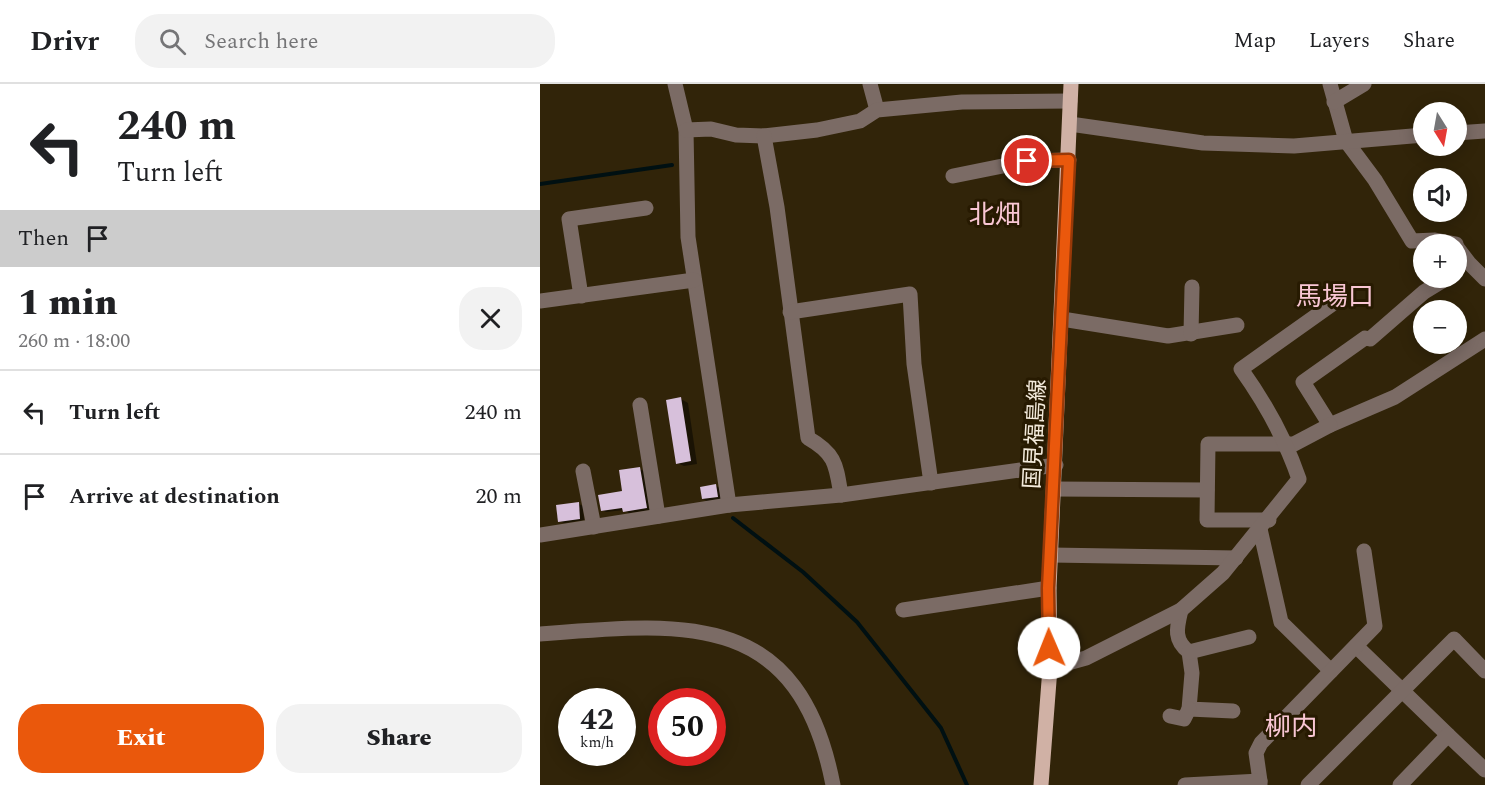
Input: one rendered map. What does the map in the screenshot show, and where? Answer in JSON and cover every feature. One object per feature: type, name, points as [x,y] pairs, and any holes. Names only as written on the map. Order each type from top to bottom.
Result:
[{"type":"main road","name":"国見福島線","points":[[1041,785],[1050,668],[1048,588],[1056,465],[1071,84]]},
{"type":"street","points":[[675,84],[686,130],[688,237],[729,505]]},
{"type":"street","points":[[870,84],[877,110]]},
{"type":"street","points":[[1330,84],[1346,141],[1375,180],[1413,241]]},
{"type":"street","points":[[1334,102],[1364,84]]},
{"type":"street","points":[[686,130],[711,129],[736,135],[764,136],[817,130],[860,121],[877,110],[962,102],[1070,101]]},
{"type":"street","points":[[1070,124],[1203,143],[1294,146],[1413,136]]},
{"type":"street","points":[[1467,132],[1485,131]]},
{"type":"street","points":[[764,136],[777,207],[808,438],[823,448],[835,461],[842,495]]},
{"type":"street","points":[[953,176],[1027,161],[1069,160]]},
{"type":"street","points":[[581,296],[569,219],[646,208]]},
{"type":"street","points":[[1467,269],[1485,279]]},
{"type":"street","points":[[540,301],[694,280]]},
{"type":"street","points":[[1191,334],[1192,287]]},
{"type":"street","points":[[1330,425],[1303,381],[1365,338],[1370,339],[1431,288]]},
{"type":"street","points":[[790,312],[910,294],[914,364],[930,483]]},
{"type":"street","points":[[1050,668],[1086,658],[1181,610],[1204,592],[1264,524],[1299,479],[1287,443],[1270,411],[1241,369],[1341,298]]},
{"type":"street","points":[[1062,319],[1168,336],[1237,325]]},
{"type":"street","points":[[1264,524],[1207,520],[1208,444],[1294,444],[1330,425],[1395,397],[1485,339]]},
{"type":"street","points":[[640,405],[658,516]]},
{"type":"street","points":[[541,530],[594,527],[729,505],[842,495],[1056,465]]},
{"type":"street","points":[[583,471],[594,527]]},
{"type":"street","points":[[1054,489],[1207,490]]},
{"type":"street","points":[[1264,524],[1281,622],[1331,671]]},
{"type":"street","points":[[1185,785],[1260,783],[1256,753],[1261,742],[1375,626],[1364,551]]},
{"type":"street","points":[[1051,555],[1236,558]]},
{"type":"street","points":[[903,610],[1048,588]]},
{"type":"street","points":[[1170,716],[1184,718],[1189,710],[1192,673],[1189,652],[1180,645],[1176,631],[1181,610]]},
{"type":"street","points":[[540,634],[589,630],[671,630],[696,632],[747,645],[783,671],[809,707],[819,729],[833,785]]},
{"type":"street","points":[[1189,652],[1249,637]]},
{"type":"street","points":[[1308,785],[1454,639],[1484,667]]},
{"type":"street","points":[[1356,646],[1485,770]]},
{"type":"street","points":[[1189,710],[1233,711]]},
{"type":"street","points":[[1400,785],[1448,735]]},
{"type":"building","points":[[681,397],[691,461],[676,464],[666,400]]},
{"type":"building","points":[[640,467],[647,508],[623,512],[622,508],[601,511],[598,495],[622,491],[619,470]]},
{"type":"building","points":[[716,484],[718,497],[702,499],[700,487]]},
{"type":"building","points":[[579,502],[580,519],[558,522],[556,505]]},
{"type":"waterway","points":[[540,184],[672,165]]},
{"type":"waterway","points":[[733,518],[803,572],[857,622],[941,728],[967,785]]},
{"type":"district","name":"北畑","points":[[995,214]]},
{"type":"district","name":"馬場口","points":[[1335,296]]},
{"type":"district","name":"柳内","points":[[1291,726]]},
{"type":"route","points":[[1027,161],[1069,160],[1056,465],[1048,588],[1049,648]]}]
